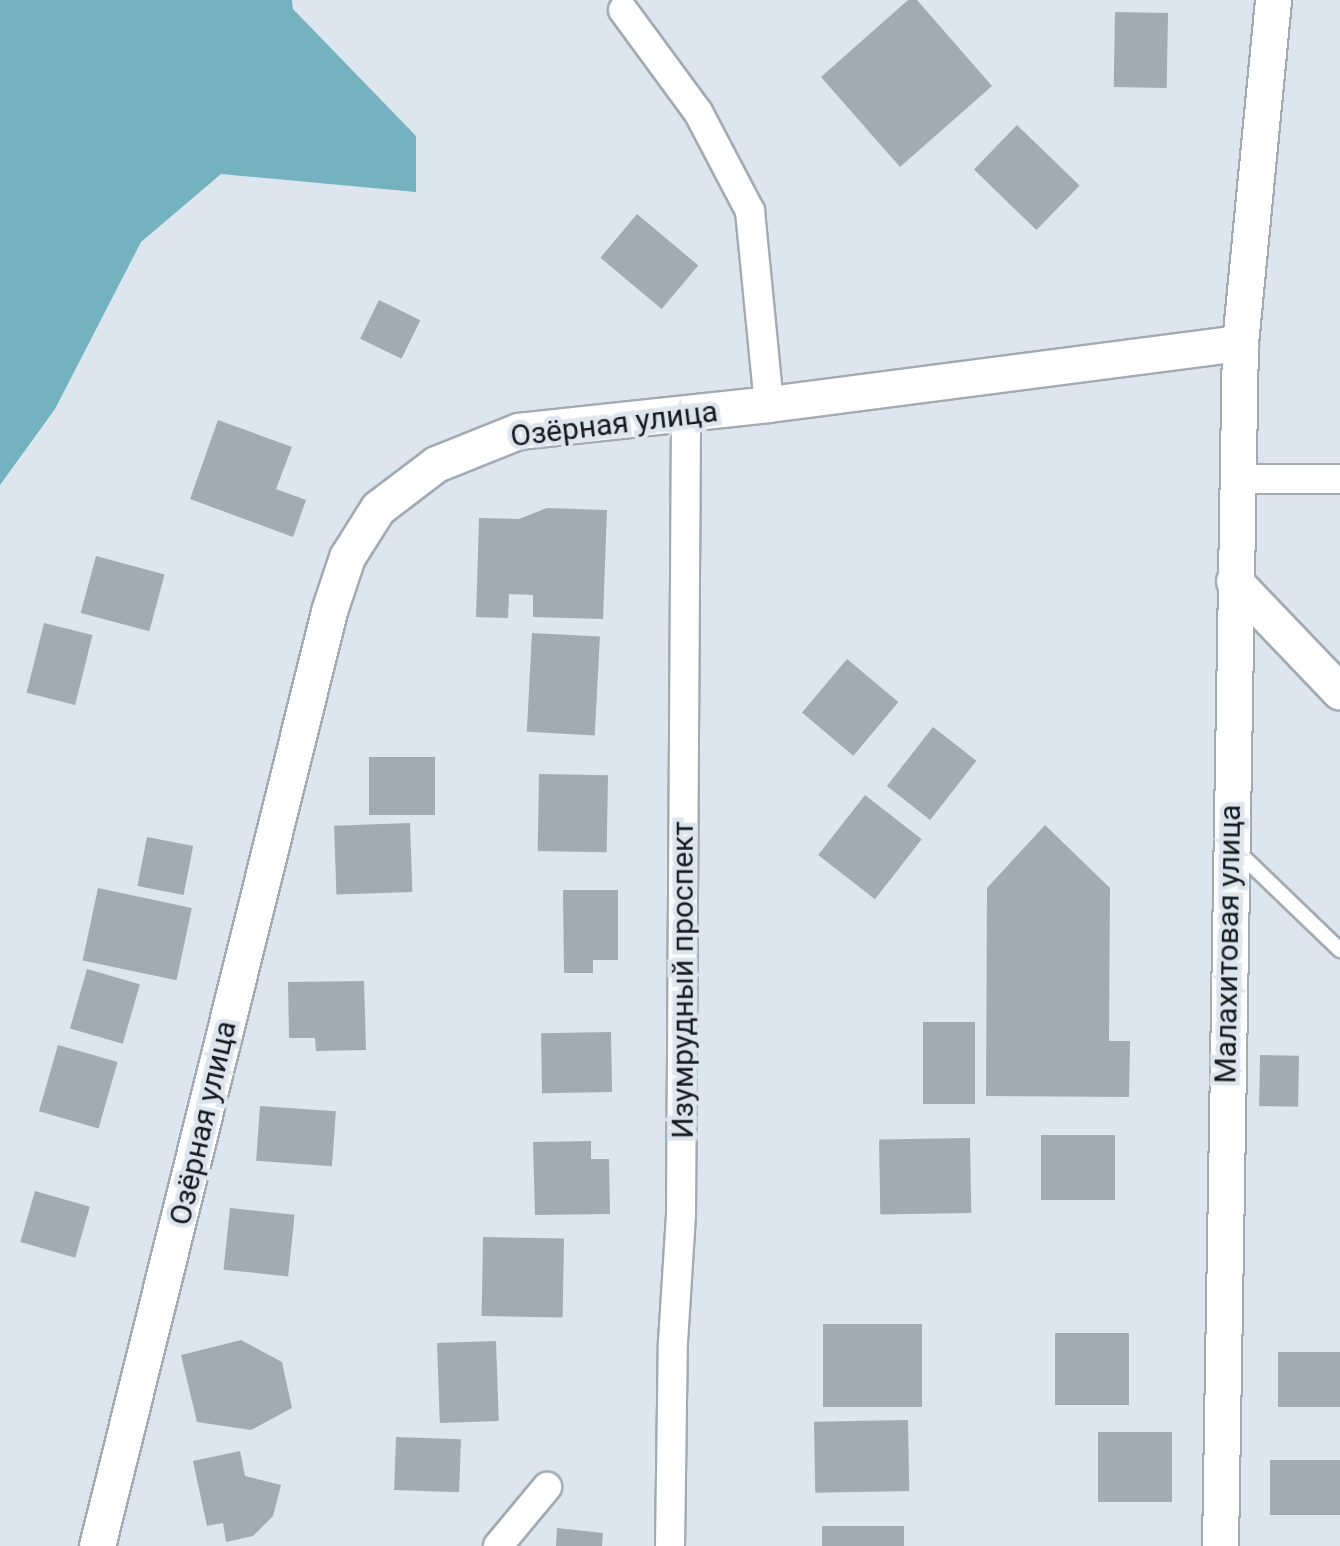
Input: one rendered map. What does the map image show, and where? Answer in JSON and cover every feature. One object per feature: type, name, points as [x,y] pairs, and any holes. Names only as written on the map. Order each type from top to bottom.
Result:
[{"type":"street","points":[[1240,343],[1273,0]]},
{"type":"street","points":[[622,10],[698,112],[750,211],[769,404]]},
{"type":"street","name":"Озёрная улица","points":[[97,1546],[136,1402],[271,837],[347,557],[378,508],[436,464],[518,431],[769,404],[1240,343]]},
{"type":"street","name":"Малахитовая улица","points":[[1220,1546],[1240,343]]},
{"type":"street","name":"Изумрудный проспект","points":[[670,1546],[673,1342],[682,1214],[686,414]]},
{"type":"street","points":[[1236,480],[1340,480]]},
{"type":"street","points":[[1234,581],[1340,692]]},
{"type":"street","points":[[498,1546],[547,1487]]},
{"type":"lane","points":[[1229,844],[1340,950]]},
{"type":"water","points":[[0,0],[292,0],[293,9],[416,136],[416,192],[221,174],[141,242],[55,409],[0,485]]},
{"type":"building","points":[[908,0],[917,0],[992,86],[900,167],[821,77]]},
{"type":"building","points":[[1115,12],[1168,13],[1167,88],[1114,87]]},
{"type":"building","points":[[1017,125],[1080,185],[1037,230],[974,170]]},
{"type":"building","points":[[637,214],[698,265],[662,309],[600,258]]},
{"type":"building","points":[[379,300],[420,320],[401,359],[360,339]]},
{"type":"building","points":[[218,420],[292,447],[276,489],[306,500],[293,537],[190,499]]},
{"type":"building","points":[[547,508],[607,510],[603,619],[533,617],[533,595],[509,594],[508,618],[476,617],[479,518],[519,519]]},
{"type":"building","points":[[96,556],[165,574],[149,631],[81,613]]},
{"type":"building","points":[[44,623],[93,635],[75,705],[27,693]]},
{"type":"building","points":[[532,633],[600,637],[595,735],[527,732]]},
{"type":"building","points":[[847,659],[898,702],[853,756],[802,713]]},
{"type":"building","points":[[933,727],[976,761],[930,820],[887,786]]},
{"type":"building","points":[[369,757],[435,757],[435,815],[369,815]]},
{"type":"building","points":[[539,774],[608,775],[607,852],[538,851]]},
{"type":"building","points":[[865,795],[922,839],[875,899],[818,855]]},
{"type":"building","points":[[410,823],[412,892],[336,895],[334,826]]},
{"type":"building","points":[[1045,825],[1110,888],[1109,1041],[1130,1041],[1129,1097],[986,1096],[987,888]]},
{"type":"building","points":[[147,837],[193,846],[184,895],[137,886]]},
{"type":"building","points":[[98,888],[192,908],[177,980],[83,960]]},
{"type":"building","points":[[563,890],[618,890],[618,960],[593,960],[593,973],[564,973]]},
{"type":"building","points":[[87,969],[140,984],[123,1044],[70,1029]]},
{"type":"building","points":[[364,981],[366,1050],[316,1051],[315,1038],[289,1038],[288,982]]},
{"type":"building","points":[[923,1022],[975,1022],[975,1104],[923,1104]]},
{"type":"building","points":[[611,1032],[612,1092],[542,1093],[541,1033]]},
{"type":"building","points":[[58,1045],[118,1062],[99,1128],[39,1111]]},
{"type":"building","points":[[1260,1055],[1299,1056],[1298,1107],[1259,1106]]},
{"type":"building","points":[[260,1106],[336,1111],[332,1166],[256,1161]]},
{"type":"building","points":[[1041,1135],[1115,1135],[1115,1200],[1041,1200]]},
{"type":"building","points":[[970,1138],[971,1213],[880,1215],[879,1140]]},
{"type":"building","points":[[591,1141],[591,1159],[609,1159],[610,1214],[535,1215],[533,1142]]},
{"type":"building","points":[[35,1191],[90,1207],[75,1258],[20,1242]]},
{"type":"building","points":[[230,1208],[295,1215],[288,1276],[224,1270]]},
{"type":"building","points":[[483,1237],[564,1238],[563,1317],[482,1316]]},
{"type":"building","points":[[823,1324],[922,1324],[922,1407],[823,1407]]},
{"type":"building","points":[[1055,1333],[1129,1333],[1129,1405],[1055,1405]]},
{"type":"building","points":[[241,1340],[282,1362],[292,1408],[251,1430],[197,1422],[181,1355]]},
{"type":"building","points":[[496,1341],[499,1421],[440,1423],[437,1343]]},
{"type":"building","points":[[1278,1352],[1340,1352],[1340,1407],[1278,1407]]},
{"type":"building","points":[[908,1420],[909,1491],[815,1493],[814,1422]]},
{"type":"building","points":[[1098,1432],[1172,1432],[1172,1502],[1098,1502]]},
{"type":"building","points":[[396,1437],[461,1439],[459,1492],[394,1490]]},
{"type":"building","points":[[240,1451],[245,1476],[281,1485],[273,1516],[253,1536],[226,1542],[223,1523],[207,1526],[193,1461]]},
{"type":"building","points":[[1270,1460],[1340,1460],[1340,1515],[1270,1515]]},
{"type":"building","points":[[822,1526],[904,1526],[904,1546],[822,1546]]},
{"type":"building","points":[[557,1528],[603,1533],[602,1546],[556,1546]]}]
